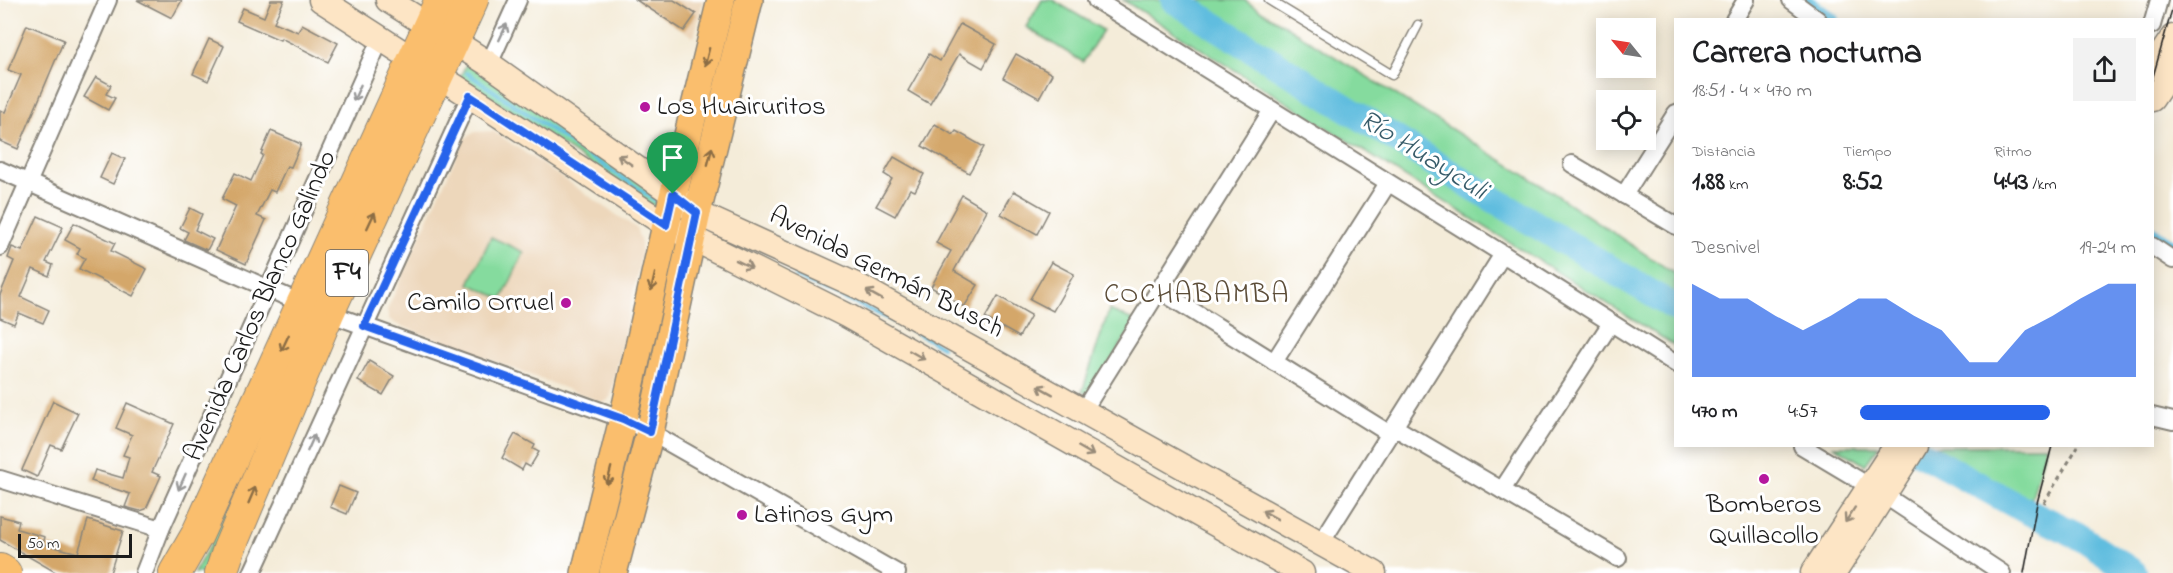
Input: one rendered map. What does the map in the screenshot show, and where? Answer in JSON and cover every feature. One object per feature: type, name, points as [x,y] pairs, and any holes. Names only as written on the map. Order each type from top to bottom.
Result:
[{"type":"highway","name":"Avenida Carlos Blanco Galindo","points":[[175,573],[316,309],[425,67],[441,22],[472,0]]},
{"type":"highway","name":"Avenida Carlos Blanco Galindo","points":[[221,573],[316,309]]},
{"type":"highway","points":[[0,570],[5,573]]},
{"type":"main road","points":[[585,573],[623,419],[673,194],[721,0]]},
{"type":"main road","points":[[613,573],[650,432],[694,226],[749,0]]},
{"type":"street","points":[[0,247],[108,0]]},
{"type":"street","name":"Avenida Germán Busch","points":[[321,0],[666,225],[694,226],[861,287],[1374,573]]},
{"type":"street","points":[[489,64],[518,0]]},
{"type":"street","points":[[1096,0],[1674,363]]},
{"type":"street","points":[[1735,18],[1746,0]]},
{"type":"street","points":[[1791,0],[1815,18]]},
{"type":"street","points":[[2154,18],[2158,0]]},
{"type":"street","points":[[373,35],[391,1]]},
{"type":"street","name":"Avenida Germán Busch","points":[[391,1],[441,22],[489,64],[673,194],[694,226],[1298,572]]},
{"type":"street","name":"Avenida Carlos Blanco Galindo","points":[[144,573],[161,529],[268,290],[373,35]]},
{"type":"street","points":[[2154,65],[2173,37]]},
{"type":"street","points":[[2154,96],[2173,68]]},
{"type":"street","points":[[252,573],[470,96]]},
{"type":"street","points":[[1083,411],[1272,110]]},
{"type":"street","points":[[1624,195],[1674,116]]},
{"type":"street","points":[[1572,164],[1674,225]]},
{"type":"street","points":[[0,170],[268,290],[623,419],[650,432],[897,573]]},
{"type":"street","points":[[1274,362],[1388,183]]},
{"type":"street","points":[[2154,247],[2173,260]]},
{"type":"street","points":[[1321,543],[1503,254]]},
{"type":"street","points":[[1160,290],[1274,362],[1618,558]]},
{"type":"street","points":[[1502,490],[1611,323]]},
{"type":"street","points":[[2154,416],[2173,421]]},
{"type":"street","points":[[1804,447],[2002,573]]},
{"type":"street","points":[[1812,573],[1876,491],[1903,449]]},
{"type":"street","points":[[0,479],[161,529]]},
{"type":"street","points":[[1834,573],[1876,491]]},
{"type":"lane","points":[[1276,2],[1392,75],[1419,25]]},
{"type":"path","points":[[2044,503],[2077,447]]},
{"type":"shaded area","points":[[636,0],[703,0],[694,37],[684,31]]},
{"type":"shaded area","points":[[493,131],[636,228],[641,243],[641,256],[611,396],[607,401],[601,402],[396,324],[389,319],[387,310],[464,139],[475,132]]},
{"type":"green space","points":[[1042,0],[1053,0],[1103,30],[1083,62],[1026,27]]},
{"type":"green space","points":[[1123,0],[1244,0],[1546,188],[1674,273],[1674,345]]},
{"type":"green space","points":[[467,63],[661,193],[657,209],[460,77]]},
{"type":"green space","points":[[418,81],[206,573],[194,573],[210,545]]},
{"type":"green space","points":[[491,237],[524,252],[502,299],[469,284]]},
{"type":"green space","points":[[1109,310],[1136,321],[1090,394],[1082,392]]},
{"type":"green space","points":[[1836,447],[1878,447],[1865,465]]},
{"type":"green space","points":[[1931,447],[2046,447],[2031,501]]},
{"type":"building","points":[[137,0],[182,0],[172,18]]},
{"type":"building","points":[[271,0],[284,0],[274,22],[298,32],[302,24],[338,43],[328,62],[281,38],[280,40],[237,21],[243,8],[264,17]]},
{"type":"building","points":[[636,0],[674,0],[696,14],[684,31]]},
{"type":"building","points":[[960,24],[996,44],[983,68],[959,54],[930,104],[908,91],[929,54],[940,61]]},
{"type":"building","points":[[27,25],[64,40],[18,149],[0,141],[0,110],[5,112],[21,75],[8,70]]},
{"type":"building","points":[[209,39],[224,46],[208,81],[193,74]]},
{"type":"building","points":[[1016,54],[1052,74],[1039,98],[1003,78]]},
{"type":"building","points":[[96,77],[111,85],[106,94],[115,98],[108,110],[84,97]]},
{"type":"building","points":[[935,124],[953,135],[956,131],[984,147],[969,173],[922,146]]},
{"type":"building","points":[[271,131],[301,144],[291,167],[287,166],[275,192],[270,190],[257,216],[266,220],[246,264],[216,250],[236,206],[222,199],[235,173],[251,181]]},
{"type":"building","points":[[112,153],[125,159],[113,184],[100,178]]},
{"type":"building","points":[[894,157],[924,174],[915,191],[910,189],[895,216],[876,206],[892,179],[884,174]]},
{"type":"building","points":[[1014,191],[1049,211],[1037,234],[1001,214]]},
{"type":"building","points":[[962,195],[987,210],[954,271],[978,285],[964,307],[931,287],[951,251],[936,243]]},
{"type":"building","points":[[190,208],[202,214],[195,230],[213,239],[207,250],[184,240],[188,232],[180,228]]},
{"type":"building","points":[[38,216],[63,227],[46,262],[53,265],[49,276],[33,269],[21,297],[49,310],[43,323],[19,313],[14,324],[0,318],[0,295],[14,261],[8,258],[12,247],[22,251]]},
{"type":"building","points":[[74,223],[115,243],[111,251],[147,269],[133,296],[79,269],[85,258],[77,254],[80,248],[65,240]]},
{"type":"building","points":[[1051,262],[1074,274],[1053,311],[1030,299]]},
{"type":"building","points":[[998,296],[1031,315],[1019,337],[985,318]]},
{"type":"building","points":[[369,361],[394,376],[383,395],[358,381]]},
{"type":"building","points":[[53,401],[78,413],[61,449],[51,445],[37,477],[22,470]]},
{"type":"building","points":[[127,403],[174,424],[152,472],[161,476],[146,509],[140,511],[125,507],[130,494],[91,481],[95,470],[123,478],[129,457],[123,455],[132,435],[116,428]]},
{"type":"building","points":[[515,434],[535,445],[533,449],[539,452],[530,467],[525,464],[522,470],[502,458]]},
{"type":"building","points":[[339,486],[356,493],[347,514],[330,507]]},
{"type":"building","points":[[0,516],[19,521],[17,529],[45,537],[43,544],[78,553],[88,520],[123,531],[110,573],[57,573],[0,540]]},
{"type":"waterway","name":"Río Huayculi","points":[[1174,0],[1453,175],[1674,307]]},
{"type":"waterway","points":[[1807,3],[1828,18]]},
{"type":"waterway","points":[[467,73],[658,202]]},
{"type":"waterway","points":[[2154,235],[2173,249]]},
{"type":"waterway","points":[[796,277],[904,325],[942,347]]},
{"type":"waterway","name":"Río Huayculi","points":[[1910,447],[2019,507],[2077,535],[2134,573]]},
{"type":"tram line","points":[[2154,73],[2173,6]]},
{"type":"tram line","points":[[2024,573],[2037,503],[2052,447]]},
{"type":"place","name":"Los Huairuritos","points":[[645,107]]},
{"type":"place","name":"Camilo Orruel","points":[[566,303]]},
{"type":"place","name":"Bomberos Quillacollo","points":[[1764,479]]},
{"type":"place","name":"Latinos Gym","points":[[742,515]]},
{"type":"district","name":"COCHABAMBA","points":[[1197,295]]},
{"type":"route","points":[[470,96],[666,225],[673,194],[697,213],[650,432],[623,419],[364,326],[470,96]]}]
